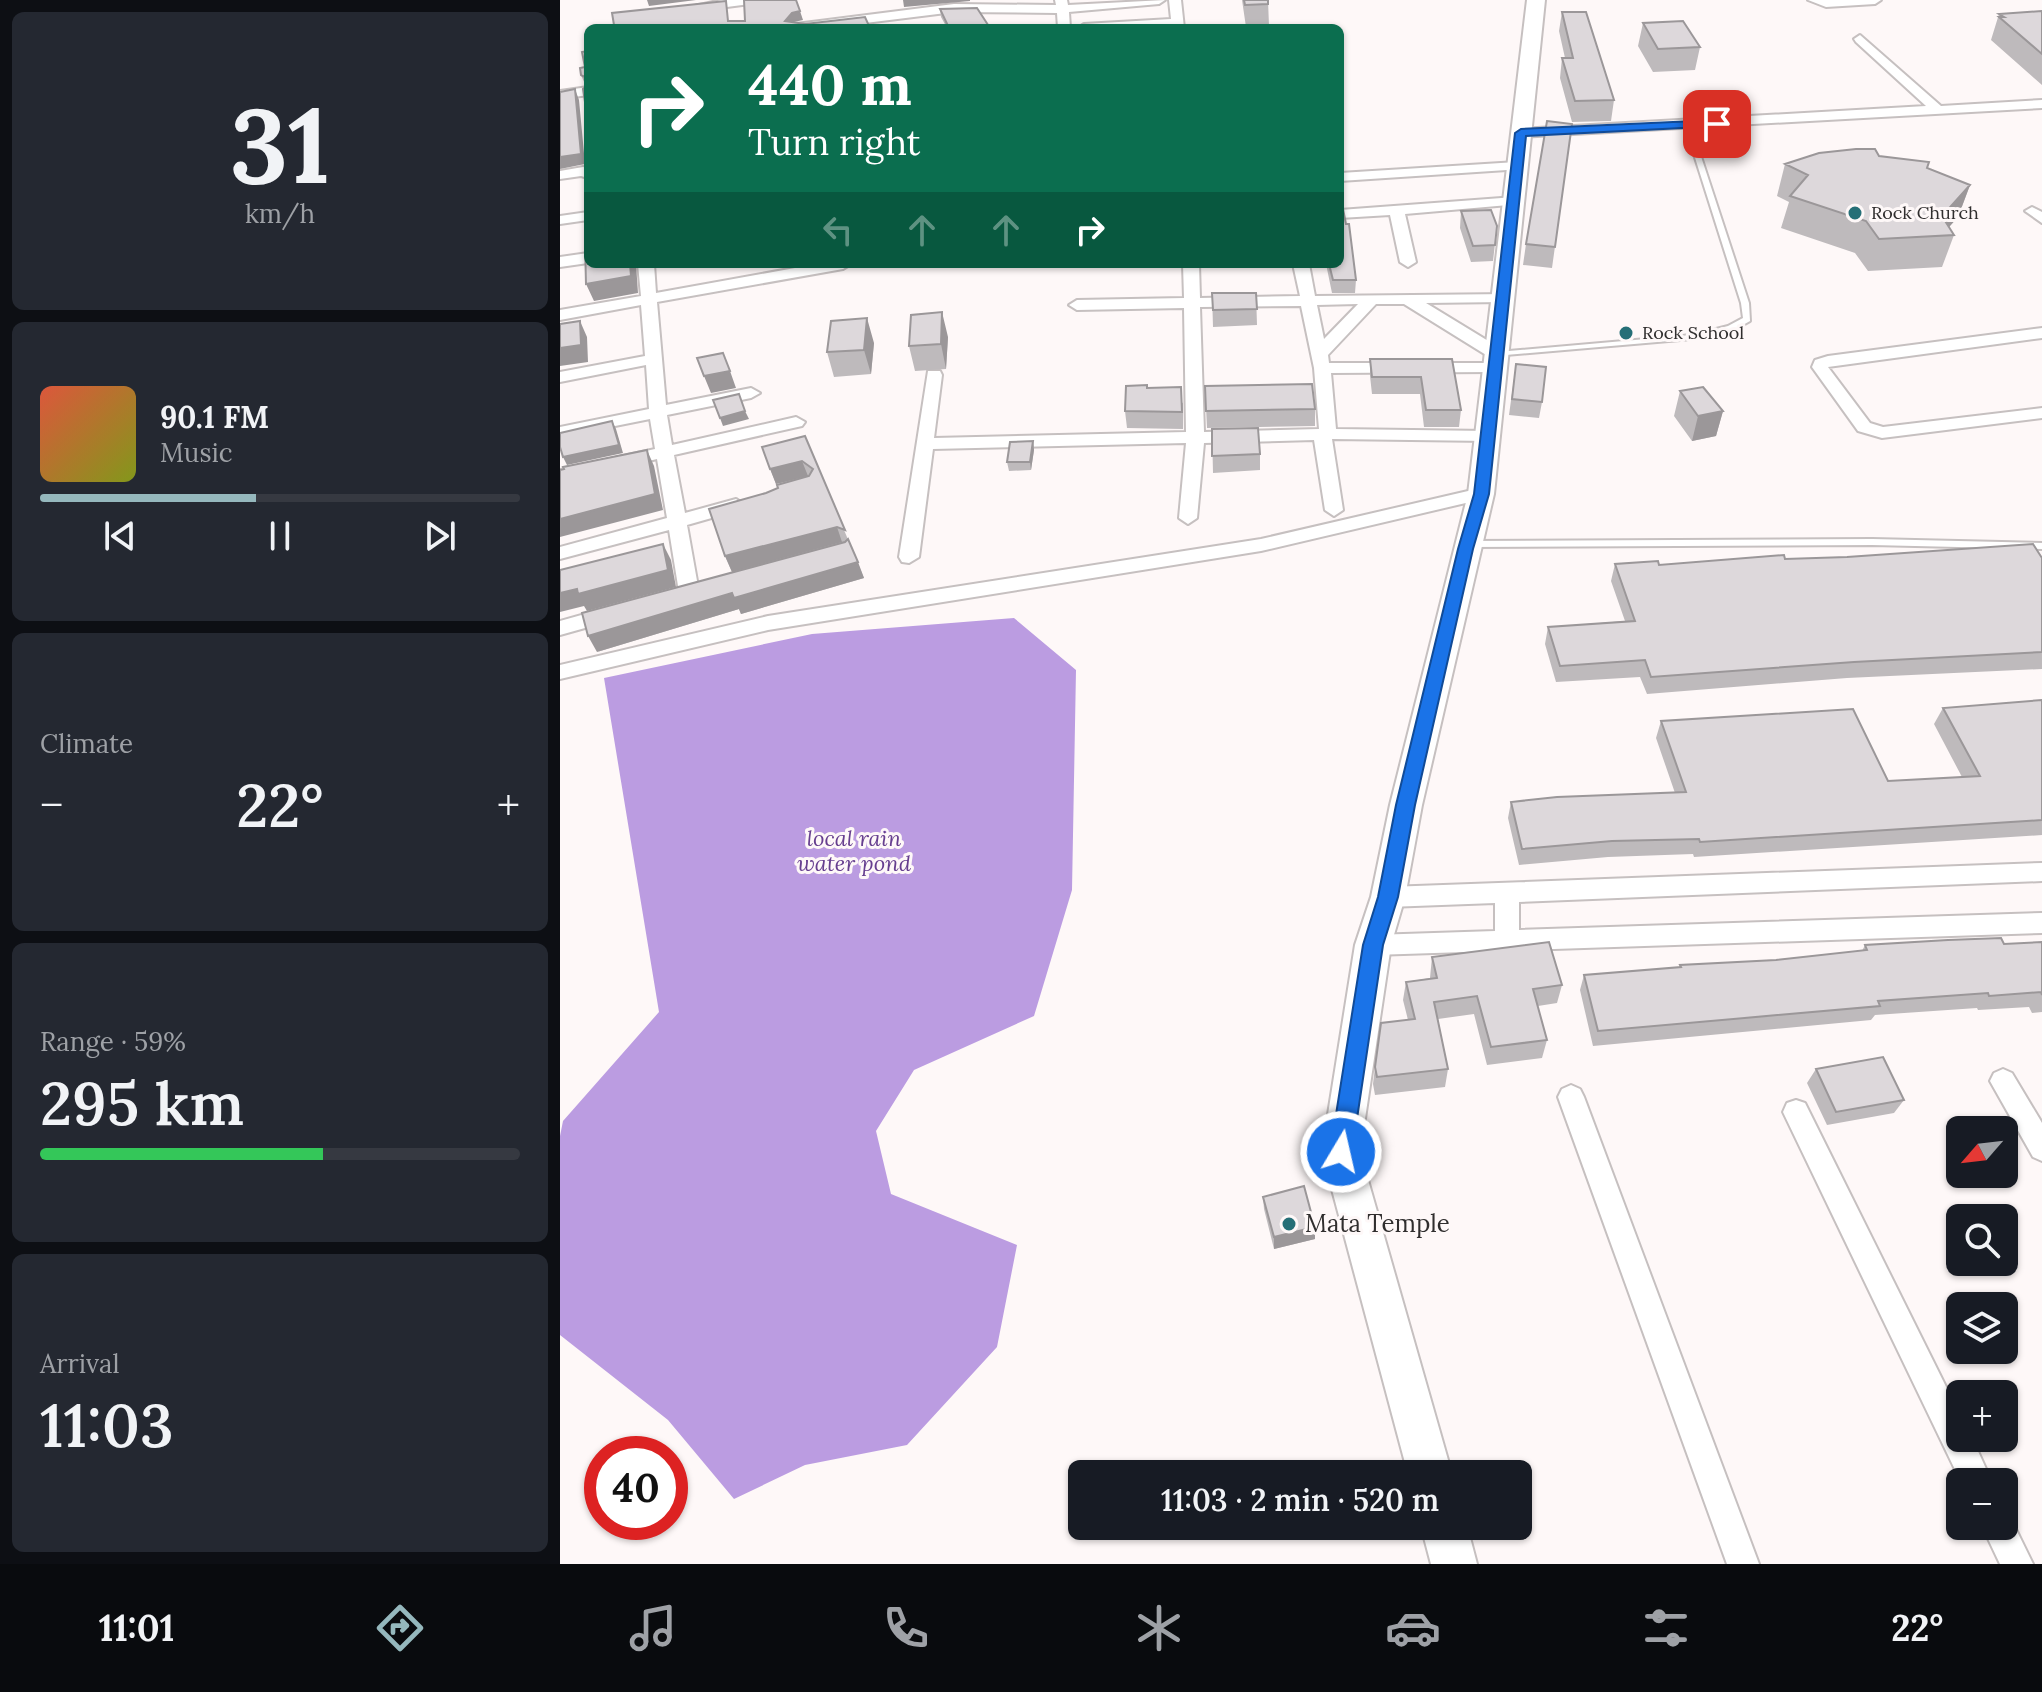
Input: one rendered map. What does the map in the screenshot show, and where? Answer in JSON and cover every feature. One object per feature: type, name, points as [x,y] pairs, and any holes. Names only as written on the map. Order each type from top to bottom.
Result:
[{"type":"street","points":[[878,0],[884,22]]},
{"type":"street","points":[[855,24],[884,22],[954,8],[1159,0]]},
{"type":"street","points":[[1175,0],[1177,24]]},
{"type":"street","points":[[1426,1460],[1341,1152],[1373,945],[1388,897],[1406,805],[1481,494],[1536,0]]},
{"type":"street","points":[[1814,0],[1826,3],[1875,0]]},
{"type":"street","points":[[675,10],[740,4]]},
{"type":"street","points":[[1062,4],[1064,24]]},
{"type":"street","points":[[1843,42],[1866,38],[1938,110]]},
{"type":"street","points":[[560,95],[584,92]]},
{"type":"street","points":[[1521,133],[2042,104]]},
{"type":"street","points":[[1344,177],[1517,166]]},
{"type":"street","points":[[560,175],[584,172]]},
{"type":"street","points":[[1344,214],[1515,201]]},
{"type":"street","points":[[1397,211],[1408,262]]},
{"type":"street","points":[[560,220],[584,217]]},
{"type":"street","points":[[560,262],[584,259]]},
{"type":"street","points":[[646,268],[658,413],[689,592]]},
{"type":"street","points":[[1188,518],[1195,439],[1191,268]]},
{"type":"street","points":[[1302,268],[1320,361],[1334,510]]},
{"type":"street","points":[[560,315],[790,269]]},
{"type":"street","points":[[1077,305],[1504,297]]},
{"type":"street","points":[[1408,299],[1495,360]]},
{"type":"street","points":[[1320,361],[1371,300]]},
{"type":"street","points":[[2042,333],[1828,361],[1820,367],[1864,427],[1882,433],[2042,413]]},
{"type":"street","points":[[560,377],[653,359]]},
{"type":"street","points":[[1320,361],[1495,360]]},
{"type":"street","points":[[909,557],[934,375]]},
{"type":"street","points":[[560,432],[751,393]]},
{"type":"street","points":[[560,476],[796,422]]},
{"type":"street","points":[[925,444],[1325,434],[1489,436]]},
{"type":"street","points":[[560,672],[768,623],[1261,545],[1481,494]]},
{"type":"street","points":[[560,553],[749,501]]},
{"type":"street","points":[[560,628],[632,608]]},
{"type":"street","points":[[1388,897],[2042,872]]},
{"type":"street","points":[[1507,893],[1507,941]]},
{"type":"street","points":[[1373,945],[2042,923]]},
{"type":"street","points":[[2003,1081],[2042,1148]]},
{"type":"street","points":[[1571,1097],[1743,1564]]},
{"type":"street","points":[[1796,1112],[1970,1468]]},
{"type":"street","points":[[1448,1540],[1454,1564]]},
{"type":"street","points":[[2005,1540],[2017,1564]]},
{"type":"lane","points":[[1495,360],[1692,337],[1731,328],[1747,319],[1745,303],[1688,126]]},
{"type":"lane","points":[[1467,544],[1887,542],[2042,546]]},
{"type":"water","name":"local rain water pond","points":[[1014,618],[1076,670],[1072,890],[1034,1016],[914,1070],[876,1131],[891,1194],[1017,1245],[997,1347],[907,1445],[805,1465],[734,1499],[688,1444],[688,1436],[681,1436],[668,1420],[560,1335],[560,1136],[563,1121],[659,1012],[604,678],[812,634]]},
{"type":"building","points":[[744,0],[796,0],[800,11],[792,13],[785,21],[805,24],[614,24],[612,13],[726,1],[728,21],[745,21]]},
{"type":"building","points":[[1244,0],[1268,0],[1268,4],[1245,5]]},
{"type":"building","points":[[977,8],[987,24],[947,24],[940,9]]},
{"type":"building","points":[[2042,11],[2042,54],[1999,17],[2004,17],[1999,14]]},
{"type":"building","points":[[1562,12],[1586,12],[1614,100],[1575,101],[1562,58],[1573,58]]},
{"type":"building","points":[[865,17],[868,24],[805,24]]},
{"type":"building","points":[[1683,21],[1700,47],[1658,49],[1643,23]]},
{"type":"building","points":[[575,89],[581,154],[560,157],[560,92]]},
{"type":"building","points":[[1547,121],[1572,124],[1555,247],[1526,244]]},
{"type":"building","points":[[1875,149],[1879,156],[1929,162],[1927,168],[1970,185],[1942,216],[1954,235],[1879,239],[1866,221],[1790,196],[1808,175],[1785,164],[1819,153]]},
{"type":"building","points":[[1491,210],[1497,226],[1495,245],[1473,246],[1461,211]]},
{"type":"building","points":[[1344,214],[1346,224],[1349,224],[1356,280],[1333,280],[1330,268],[1344,268]]},
{"type":"building","points":[[586,268],[630,268],[631,276],[586,284]]},
{"type":"building","points":[[1212,293],[1256,293],[1257,309],[1213,310]]},
{"type":"building","points":[[942,312],[941,344],[909,346],[911,315]]},
{"type":"building","points":[[867,318],[864,350],[827,352],[831,321]]},
{"type":"building","points":[[580,321],[581,345],[560,348],[560,324]]},
{"type":"building","points":[[723,353],[730,371],[704,376],[697,358]]},
{"type":"building","points":[[1370,359],[1452,359],[1461,410],[1426,410],[1421,377],[1372,377]]},
{"type":"building","points":[[1516,364],[1546,367],[1542,402],[1512,399]]},
{"type":"building","points":[[1312,384],[1315,409],[1206,411],[1205,386]]},
{"type":"building","points":[[1147,385],[1147,388],[1181,387],[1182,412],[1125,411],[1126,386]]},
{"type":"building","points":[[1703,387],[1723,411],[1698,416],[1680,391]]},
{"type":"building","points":[[739,394],[745,411],[720,418],[713,400]]},
{"type":"building","points":[[612,421],[619,445],[563,457],[560,433]]},
{"type":"building","points":[[1258,428],[1260,454],[1212,456],[1212,429]]},
{"type":"building","points":[[805,436],[845,530],[837,527],[725,556],[709,509],[766,493],[778,488],[777,485],[809,476],[813,469],[802,461],[770,469],[762,447]]},
{"type":"building","points":[[1033,441],[1030,462],[1007,462],[1010,442]]},
{"type":"building","points":[[647,450],[655,494],[560,519],[560,470],[563,467]]},
{"type":"building","points":[[848,539],[858,562],[734,598],[732,593],[588,636],[582,613]]},
{"type":"building","points":[[663,544],[668,570],[578,594],[577,589],[560,593],[560,570]]},
{"type":"building","points":[[2033,544],[2042,558],[2042,652],[1651,677],[1645,660],[1560,666],[1548,627],[1635,621],[1615,564],[1658,561],[1659,565],[1784,555],[1785,559],[1847,557]]},
{"type":"building","points":[[2042,700],[2042,820],[1700,842],[1699,839],[1612,841],[1522,849],[1511,802],[1686,792],[1661,721],[1853,709],[1888,781],[1980,776],[1943,708]]},
{"type":"building","points":[[2001,938],[2004,944],[2042,942],[2042,995],[2041,992],[1989,996],[1988,993],[1878,1001],[1880,1006],[1598,1031],[1584,975],[1680,965],[1776,960],[1867,950],[1865,945]]},
{"type":"building","points":[[1549,942],[1562,985],[1533,989],[1547,1040],[1491,1047],[1477,996],[1434,1002],[1448,1069],[1377,1077],[1375,1067],[1381,1023],[1415,1019],[1406,982],[1437,978],[1432,957]]},
{"type":"building","points":[[1883,1057],[1904,1100],[1836,1112],[1816,1069]]},
{"type":"building","name":"Mata Temple","points":[[1304,1186],[1315,1227],[1274,1237],[1263,1197]]},
{"type":"place","name":"Rock Church","points":[[1855,213]]},
{"type":"place","name":"Rock School","points":[[1626,333]]},
{"type":"place","name":"Mata Temple","points":[[1289,1224]]},
{"type":"route","points":[[1341,1152],[1373,945],[1388,897],[1465,549],[1481,494],[1521,133],[1717,124]]}]
